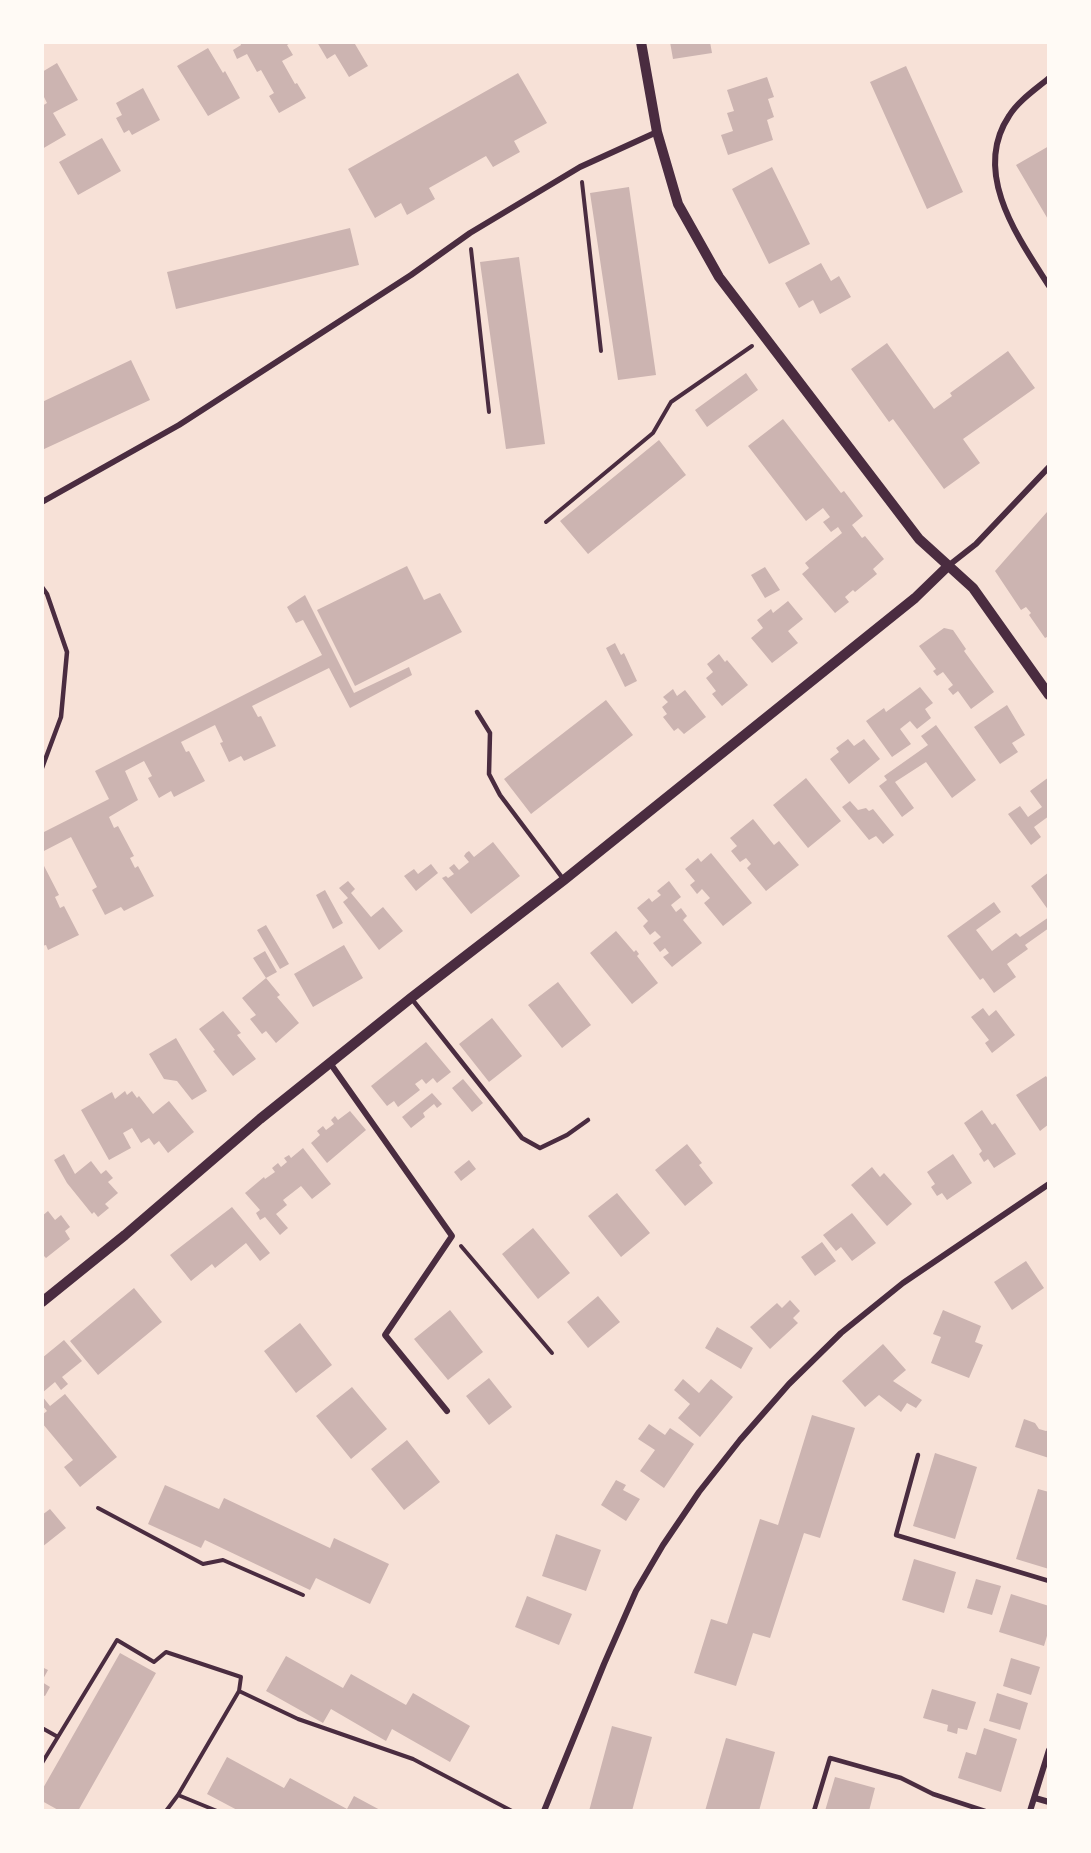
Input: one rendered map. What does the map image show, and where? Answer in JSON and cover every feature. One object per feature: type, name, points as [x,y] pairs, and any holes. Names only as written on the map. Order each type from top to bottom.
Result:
[{"type":"street","points":[[641,42],[657,132],[678,204],[719,277],[919,539],[973,588],[1049,694]]},
{"type":"street","points":[[1049,78],[1024,99],[1009,116],[996,153],[995,170],[1001,201],[1014,231],[1049,286]]},
{"type":"street","points":[[42,502],[179,425],[411,275],[470,233],[580,167],[657,132]]},
{"type":"street","points":[[42,1302],[330,1063],[564,880],[906,605],[948,566],[976,544],[1049,467]]},
{"type":"street","points":[[330,1063],[452,1236],[386,1335],[447,1411]]},
{"type":"street","points":[[544,1811],[636,1591],[663,1545],[699,1492],[740,1440],[789,1384],[841,1333],[903,1283],[1049,1184]]},
{"type":"street","points":[[1030,1811],[1049,1750]]},
{"type":"street","points":[[1035,1798],[1049,1802]]},
{"type":"lane","points":[[42,587],[47,594],[67,652],[61,717],[42,768]]},
{"type":"lane","points":[[477,712],[490,733],[489,774],[500,795],[564,880]]},
{"type":"lane","points":[[411,998],[522,1138],[540,1148],[567,1135],[588,1120]]},
{"type":"lane","points":[[918,1455],[896,1535],[1049,1581]]},
{"type":"lane","points":[[814,1811],[830,1758],[900,1778],[933,1794],[985,1811]]},
{"type":"path","points":[[580,167],[601,351]]},
{"type":"path","points":[[470,233],[489,412]]},
{"type":"path","points":[[546,522],[653,433],[671,402],[765,337]]},
{"type":"path","points":[[452,1236],[552,1353]]},
{"type":"path","points":[[98,1508],[203,1564],[223,1560],[303,1595]]},
{"type":"path","points":[[42,1763],[117,1640],[154,1662],[166,1652],[241,1677],[239,1691],[178,1795],[166,1811]]},
{"type":"path","points":[[239,1691],[298,1719],[413,1759],[512,1811]]},
{"type":"path","points":[[42,1728],[58,1737]]},
{"type":"path","points":[[178,1795],[217,1811]]},
{"type":"building","points":[[240,42],[292,42],[287,45],[293,55],[282,61],[306,98],[279,113],[269,96],[274,93],[261,70],[257,72],[247,54],[237,59],[233,50],[241,45]]},
{"type":"building","points":[[317,42],[358,42],[355,44],[368,66],[349,77],[335,54],[327,59]]},
{"type":"building","points":[[670,42],[710,42],[712,53],[673,59]]},
{"type":"building","points":[[208,48],[223,73],[225,71],[240,98],[208,116],[177,66]]},
{"type":"building","points":[[57,63],[78,100],[53,113],[66,135],[42,149],[42,106],[47,103],[42,93],[42,72]]},
{"type":"building","points":[[906,66],[963,192],[927,209],[870,82]]},
{"type":"building","points":[[518,73],[547,123],[514,141],[520,152],[493,167],[486,156],[429,188],[435,199],[407,215],[401,203],[375,218],[348,169]]},
{"type":"building","points":[[767,77],[774,97],[768,99],[774,117],[767,120],[773,140],[728,155],[721,135],[733,131],[727,113],[734,111],[727,90]]},
{"type":"building","points":[[143,88],[160,120],[132,135],[129,130],[124,133],[116,118],[122,115],[116,103]]},
{"type":"building","points":[[102,138],[121,171],[78,195],[59,162]]},
{"type":"building","points":[[1049,146],[1049,221],[1016,165]]},
{"type":"building","points":[[772,167],[810,244],[769,264],[732,189]]},
{"type":"building","points":[[629,187],[656,375],[618,380],[590,193]]},
{"type":"building","points":[[350,228],[359,265],[176,309],[167,272]]},
{"type":"building","points":[[519,257],[545,444],[506,449],[480,262]]},
{"type":"building","points":[[821,263],[831,281],[839,276],[851,297],[820,314],[813,300],[799,308],[785,283]]},
{"type":"building","points":[[887,343],[934,409],[952,396],[950,393],[1008,351],[1035,388],[963,439],[980,463],[944,489],[893,419],[889,422],[851,369]]},
{"type":"building","points":[[131,360],[150,400],[42,450],[42,402]]},
{"type":"building","points":[[746,373],[758,390],[707,427],[695,410]]},
{"type":"building","points":[[783,419],[841,493],[844,491],[863,516],[852,525],[862,538],[865,536],[884,559],[873,569],[877,574],[845,597],[849,602],[835,613],[802,574],[809,568],[805,563],[842,533],[838,527],[831,532],[823,522],[830,517],[823,508],[806,521],[748,446]]},
{"type":"building","points":[[659,440],[686,475],[588,554],[560,521]]},
{"type":"building","points":[[1047,512],[1049,514],[1049,636],[1045,638],[1029,615],[1031,613],[1026,607],[1021,610],[995,571]]},
{"type":"building","points":[[407,566],[424,600],[440,593],[462,632],[355,686],[317,610]]},
{"type":"building","points":[[765,567],[780,590],[765,598],[751,575]]},
{"type":"building","points":[[305,595],[354,693],[409,667],[412,675],[350,708],[329,668],[252,706],[258,717],[261,716],[276,746],[244,761],[241,756],[229,762],[215,725],[181,742],[186,752],[189,751],[205,781],[174,797],[171,791],[159,798],[148,778],[152,776],[144,761],[125,771],[138,800],[109,817],[114,828],[118,826],[134,856],[130,858],[135,868],[138,866],[154,896],[124,911],[121,907],[105,915],[92,890],[97,887],[71,837],[42,852],[42,833],[109,799],[95,771],[322,655],[303,620],[296,623],[287,607]]},
{"type":"building","points":[[788,601],[803,619],[788,631],[798,643],[772,663],[751,638],[763,628],[757,620],[771,609],[773,613]]},
{"type":"building","points":[[944,628],[953,630],[966,649],[964,651],[994,692],[971,709],[958,691],[953,695],[948,689],[953,685],[943,672],[937,676],[933,671],[936,669],[919,646]]},
{"type":"building","points":[[615,643],[621,655],[624,653],[637,681],[625,687],[606,648]]},
{"type":"building","points":[[719,654],[748,685],[722,706],[712,694],[716,691],[706,678],[713,672],[707,664]]},
{"type":"building","points":[[920,687],[933,703],[925,709],[931,718],[917,729],[910,721],[900,729],[911,744],[892,757],[866,721],[884,708],[886,712]]},
{"type":"building","points":[[673,689],[677,696],[685,690],[706,717],[684,734],[678,728],[674,731],[663,717],[667,714],[662,707],[668,702],[663,697]]},
{"type":"building","points":[[606,700],[633,735],[531,814],[504,779]]},
{"type":"building","points":[[1007,705],[1025,735],[1012,743],[1018,752],[1000,764],[974,727]]},
{"type":"building","points":[[936,725],[976,780],[952,798],[926,762],[895,782],[914,808],[902,817],[879,786],[887,780],[884,776],[928,745],[921,736]]},
{"type":"building","points":[[848,739],[854,746],[864,739],[880,759],[849,784],[830,759],[839,752],[836,748]]},
{"type":"building","points":[[1049,777],[1049,816],[1034,827],[1041,837],[1031,845],[1008,814],[1020,806],[1028,817],[1042,807],[1030,791]]},
{"type":"building","points":[[806,778],[841,821],[808,848],[773,805]]},
{"type":"building","points":[[850,801],[858,810],[873,809],[894,835],[883,844],[876,836],[869,840],[842,807]]},
{"type":"building","points":[[753,819],[774,845],[779,841],[799,865],[766,891],[747,868],[751,864],[746,858],[740,862],[731,851],[737,846],[730,838]]},
{"type":"building","points":[[493,842],[520,876],[471,914],[442,878],[446,876],[448,878],[454,874],[449,868],[454,864],[459,870],[469,862],[464,856],[466,853],[469,851],[474,857]]},
{"type":"building","points":[[711,853],[752,903],[723,926],[704,903],[710,898],[702,889],[697,894],[690,885],[695,881],[685,869],[698,858],[701,862]]},
{"type":"building","points":[[42,862],[59,895],[55,897],[60,908],[64,906],[79,935],[48,950],[46,945],[42,946]]},
{"type":"building","points":[[431,864],[438,873],[416,891],[404,876],[414,869],[418,874]]},
{"type":"building","points":[[1049,872],[1049,911],[1031,886]]},
{"type":"building","points":[[348,881],[355,889],[351,893],[371,917],[383,907],[403,931],[379,950],[343,902],[348,898],[339,888]]},
{"type":"building","points":[[669,881],[681,897],[671,905],[676,912],[681,908],[687,916],[683,920],[702,943],[672,967],[663,957],[669,953],[665,948],[660,952],[653,943],[661,937],[655,931],[650,935],[643,926],[648,921],[637,908],[649,898],[652,902],[661,895],[657,891]]},
{"type":"building","points":[[325,890],[343,923],[333,929],[316,895]]},
{"type":"building","points":[[994,902],[1001,912],[976,930],[992,951],[1016,933],[1020,937],[1049,917],[1049,928],[1025,945],[1028,949],[1007,964],[1016,977],[994,993],[983,978],[980,980],[947,936]]},
{"type":"building","points":[[266,925],[289,964],[280,969],[257,930]]},
{"type":"building","points":[[616,931],[634,952],[636,950],[639,954],[637,956],[658,983],[632,1004],[590,953]]},
{"type":"building","points":[[344,945],[363,978],[313,1007],[294,974]]},
{"type":"building","points":[[265,951],[277,972],[266,978],[253,958]]},
{"type":"building","points":[[266,978],[280,995],[277,997],[299,1023],[276,1043],[266,1031],[262,1034],[250,1019],[256,1015],[242,998]]},
{"type":"building","points":[[558,982],[591,1025],[562,1048],[528,1005]]},
{"type":"building","points":[[983,1008],[989,1016],[996,1010],[1015,1035],[992,1053],[985,1043],[989,1040],[971,1017]]},
{"type":"building","points":[[223,1011],[241,1033],[237,1035],[256,1059],[233,1076],[199,1029]]},
{"type":"building","points":[[492,1018],[522,1056],[489,1082],[459,1044]]},
{"type":"building","points":[[176,1038],[207,1091],[192,1100],[177,1081],[164,1079],[149,1054]]},
{"type":"building","points":[[426,1042],[451,1072],[437,1083],[433,1078],[426,1084],[422,1079],[415,1084],[420,1090],[398,1107],[394,1101],[387,1106],[371,1086]]},
{"type":"building","points":[[1046,1076],[1049,1081],[1049,1124],[1040,1131],[1016,1095]]},
{"type":"building","points":[[463,1079],[483,1103],[472,1112],[452,1088]]},
{"type":"building","points":[[125,1091],[127,1095],[132,1091],[137,1098],[139,1096],[153,1114],[169,1101],[194,1132],[168,1153],[159,1141],[154,1145],[149,1138],[141,1143],[132,1128],[123,1133],[131,1148],[109,1160],[81,1110],[112,1092],[115,1099]]},
{"type":"building","points":[[432,1093],[442,1104],[437,1108],[434,1104],[423,1113],[425,1117],[411,1128],[402,1117]]},
{"type":"building","points":[[982,1110],[992,1125],[995,1123],[1016,1154],[994,1168],[988,1159],[984,1162],[979,1154],[982,1151],[964,1123]]},
{"type":"building","points":[[350,1111],[366,1130],[327,1163],[311,1143],[320,1135],[317,1131],[323,1126],[326,1130],[334,1124],[331,1120],[335,1116],[338,1120]]},
{"type":"building","points":[[687,1144],[702,1163],[699,1165],[713,1183],[685,1206],[655,1170]]},
{"type":"building","points":[[303,1148],[331,1184],[312,1199],[301,1186],[283,1200],[287,1205],[276,1214],[288,1228],[280,1235],[265,1217],[260,1220],[256,1213],[260,1210],[245,1193],[264,1177],[265,1179],[275,1172],[272,1168],[278,1163],[281,1167],[287,1162],[284,1158],[289,1155],[291,1158]]},
{"type":"building","points":[[64,1154],[75,1174],[91,1161],[101,1174],[106,1170],[113,1178],[108,1182],[118,1193],[105,1204],[109,1208],[98,1217],[94,1212],[92,1214],[67,1183],[54,1160]]},
{"type":"building","points":[[953,1154],[972,1183],[947,1200],[942,1193],[937,1196],[931,1187],[935,1184],[927,1172]]},
{"type":"building","points":[[469,1160],[476,1169],[461,1181],[454,1172]]},
{"type":"building","points":[[872,1167],[880,1177],[884,1173],[912,1204],[887,1226],[851,1185]]},
{"type":"building","points":[[617,1193],[650,1233],[621,1257],[588,1216]]},
{"type":"building","points":[[232,1207],[270,1253],[260,1261],[246,1243],[215,1268],[212,1264],[191,1281],[170,1255]]},
{"type":"building","points":[[48,1211],[55,1220],[61,1215],[70,1227],[65,1231],[70,1239],[46,1258],[44,1256],[42,1258],[42,1216]]},
{"type":"building","points":[[852,1213],[876,1243],[852,1261],[841,1247],[836,1251],[823,1235]]},
{"type":"building","points":[[533,1228],[570,1273],[538,1299],[502,1254]]},
{"type":"building","points":[[822,1242],[836,1261],[815,1276],[801,1257]]},
{"type":"building","points":[[1026,1261],[1044,1288],[1012,1310],[994,1282]]},
{"type":"building","points":[[134,1288],[162,1322],[98,1375],[70,1341]]},
{"type":"building","points":[[598,1296],[620,1322],[588,1348],[567,1322]]},
{"type":"building","points":[[790,1300],[800,1311],[793,1318],[798,1323],[770,1349],[750,1327],[777,1303],[782,1308]]},
{"type":"building","points":[[450,1310],[483,1352],[448,1380],[414,1339]]},
{"type":"building","points":[[943,1310],[981,1326],[975,1342],[983,1345],[969,1378],[931,1363],[941,1337],[933,1334]]},
{"type":"building","points":[[300,1323],[332,1365],[296,1393],[264,1351]]},
{"type":"building","points":[[717,1327],[753,1348],[741,1369],[705,1348]]},
{"type":"building","points":[[64,1340],[82,1361],[62,1377],[68,1384],[61,1390],[55,1382],[42,1393],[42,1358]]},
{"type":"building","points":[[883,1344],[906,1370],[893,1381],[922,1400],[916,1408],[907,1403],[901,1412],[879,1395],[865,1407],[842,1381]]},
{"type":"building","points":[[489,1378],[512,1407],[489,1425],[466,1396]]},
{"type":"building","points":[[683,1379],[699,1393],[711,1379],[733,1397],[700,1437],[678,1418],[690,1404],[674,1390]]},
{"type":"building","points":[[352,1387],[387,1429],[351,1459],[316,1416]]},
{"type":"building","points":[[65,1394],[117,1457],[80,1487],[64,1467],[73,1460],[42,1423],[42,1415],[47,1411],[42,1405],[42,1396],[50,1406]]},
{"type":"building","points":[[812,1415],[855,1428],[820,1538],[804,1533],[770,1638],[753,1633],[736,1686],[694,1673],[711,1619],[727,1624],[760,1519],[778,1525]]},
{"type":"building","points":[[1024,1419],[1035,1423],[1039,1429],[1049,1430],[1049,1458],[1015,1447]]},
{"type":"building","points":[[649,1424],[665,1435],[670,1428],[694,1444],[664,1488],[640,1471],[655,1450],[638,1439]]},
{"type":"building","points":[[407,1440],[440,1482],[404,1510],[371,1469]]},
{"type":"building","points":[[935,1453],[977,1467],[955,1539],[913,1526]]},
{"type":"building","points":[[616,1480],[626,1485],[623,1490],[640,1499],[626,1521],[601,1505]]},
{"type":"building","points":[[165,1485],[219,1509],[224,1498],[330,1548],[334,1538],[389,1564],[370,1604],[316,1578],[310,1590],[205,1540],[201,1548],[148,1524]]},
{"type":"building","points":[[1038,1489],[1049,1492],[1049,1569],[1016,1559]]},
{"type":"building","points":[[50,1509],[66,1528],[42,1547],[42,1515]]},
{"type":"building","points":[[556,1534],[601,1550],[586,1591],[542,1576]]},
{"type":"building","points":[[914,1559],[956,1572],[944,1613],[902,1600]]},
{"type":"building","points":[[976,1579],[1001,1586],[992,1615],[967,1608]]},
{"type":"building","points":[[1011,1594],[1049,1606],[1049,1629],[1044,1646],[999,1632]]},
{"type":"building","points":[[527,1596],[572,1614],[559,1645],[515,1627]]},
{"type":"building","points":[[120,1653],[156,1673],[78,1811],[60,1811],[42,1801],[42,1790]]},
{"type":"building","points":[[286,1656],[343,1688],[351,1674],[406,1705],[413,1693],[470,1726],[450,1762],[392,1729],[386,1741],[331,1709],[323,1723],[266,1691]]},
{"type":"building","points":[[1011,1658],[1040,1667],[1031,1695],[1003,1686]]},
{"type":"building","points":[[42,1667],[48,1670],[42,1681]]},
{"type":"building","points":[[42,1682],[50,1687],[45,1696],[42,1695]]},
{"type":"building","points":[[932,1689],[976,1702],[967,1730],[958,1728],[957,1734],[947,1731],[948,1725],[923,1718]]},
{"type":"building","points":[[997,1693],[1028,1703],[1020,1730],[989,1721]]},
{"type":"building","points":[[612,1726],[652,1737],[632,1811],[589,1811]]},
{"type":"building","points":[[984,1728],[1017,1739],[1001,1792],[958,1778],[966,1752],[976,1755]]},
{"type":"building","points":[[726,1738],[775,1752],[759,1811],[705,1811]]},
{"type":"building","points":[[227,1757],[284,1788],[290,1778],[347,1809],[354,1796],[382,1811],[239,1811],[207,1794]]},
{"type":"building","points":[[835,1777],[875,1788],[869,1811],[825,1811]]}]
